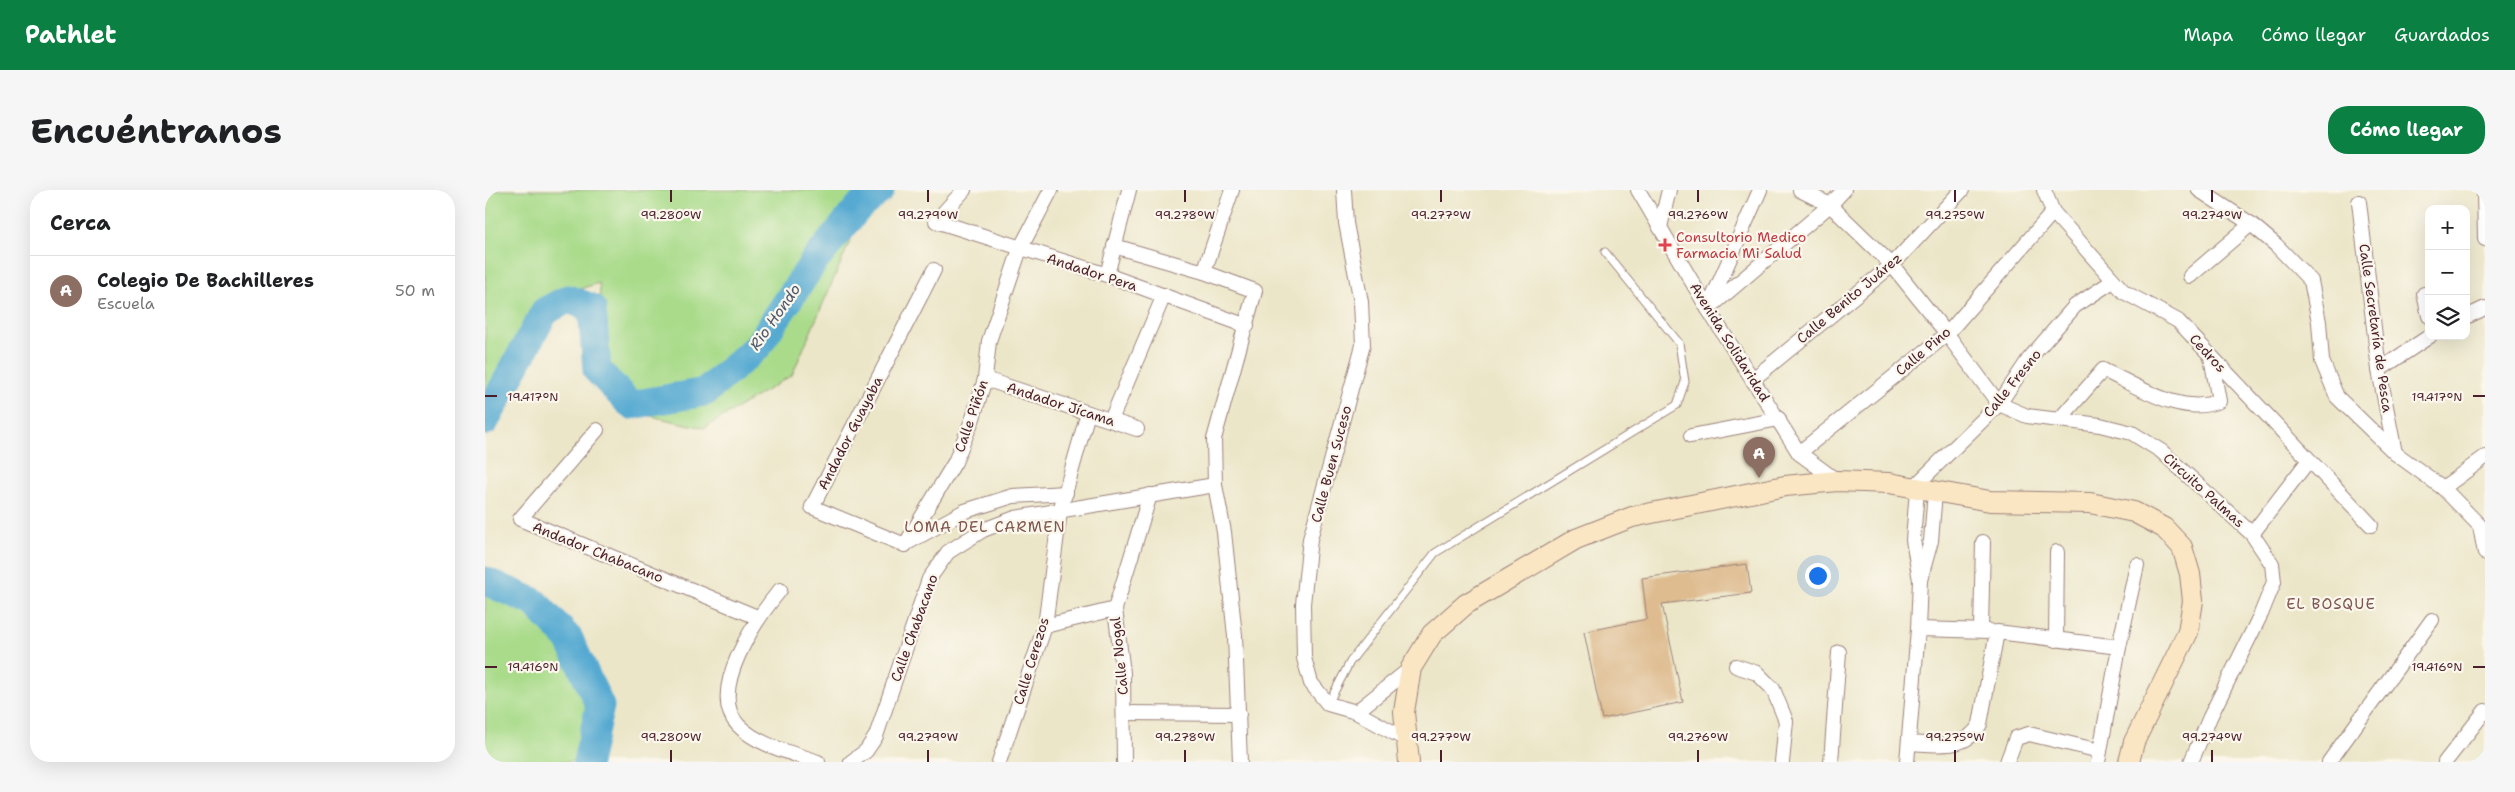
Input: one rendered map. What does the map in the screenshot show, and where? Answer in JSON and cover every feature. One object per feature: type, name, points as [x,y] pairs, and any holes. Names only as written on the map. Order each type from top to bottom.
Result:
[{"type":"main road","points":[[1409,762],[1404,712],[1411,668],[1432,634],[1466,604],[1576,539],[1632,517],[1785,486],[1837,481],[1889,483],[1990,501],[2090,504],[2134,512],[2164,528],[2182,547],[2190,574],[2193,602],[2188,632],[2134,742],[2129,762]]},
{"type":"street","name":"Andador Pera","points":[[964,190],[936,222],[1107,275],[1247,326]]},
{"type":"street","name":"Calle Piñón","points":[[905,545],[955,462],[973,418],[985,379],[989,341],[1020,249],[1051,190]]},
{"type":"street","points":[[1107,275],[1129,190]]},
{"type":"street","points":[[1204,272],[1232,190]]},
{"type":"street","name":"Calle Buen Suceso","points":[[1328,704],[1311,683],[1304,658],[1303,604],[1310,539],[1363,345],[1361,302],[1346,222],[1344,190]]},
{"type":"street","name":"Avenida Solidaridad","points":[[1638,190],[1708,309],[1799,453],[1837,481]]},
{"type":"street","points":[[1660,227],[1669,190]]},
{"type":"street","points":[[1708,309],[1760,190]]},
{"type":"street","points":[[1800,190],[1830,206],[1892,265],[1999,404]]},
{"type":"street","points":[[1708,309],[1830,206],[1844,190]]},
{"type":"street","name":"Calle Benito Juárez","points":[[1752,380],[1892,265],[1962,190]]},
{"type":"street","name":"Cedros","points":[[2044,190],[2053,212],[2113,281],[2124,292],[2178,321],[2371,525]]},
{"type":"street","points":[[2199,190],[2251,224],[2276,245],[2311,281],[2319,322],[2322,361],[2337,397],[2395,453],[2443,488],[2482,524],[2485,552]]},
{"type":"street","points":[[2484,190],[2485,239]]},
{"type":"street","name":"Calle Secretaría de Pesca","points":[[2359,202],[2379,370],[2395,453]]},
{"type":"street","name":"Calle Pino","points":[[1799,453],[1947,334],[2053,212]]},
{"type":"street","points":[[2190,276],[2251,224]]},
{"type":"street","points":[[1114,246],[1204,272],[1255,291],[1247,326],[1214,439],[1215,484],[1224,532],[1235,636],[1240,762]]},
{"type":"street","name":"Andador Guayaba","points":[[905,545],[812,507],[934,270]]},
{"type":"street","name":"Calle Fresno","points":[[1922,490],[1999,404],[2029,359],[2075,306],[2113,281]]},
{"type":"street","points":[[2424,294],[2425,298]]},
{"type":"street","points":[[1111,420],[1164,295]]},
{"type":"street","points":[[2470,315],[2485,308]]},
{"type":"street","points":[[2379,370],[2425,339]]},
{"type":"street","points":[[2059,420],[2103,370],[2177,404],[2208,406],[2213,404],[2219,401],[2211,356]]},
{"type":"street","name":"Andador Jícama","points":[[985,379],[1137,428]]},
{"type":"street","name":"Circuito Palmas","points":[[1999,404],[2027,416],[2100,425],[2132,433],[2161,451],[2252,534],[2272,564],[2274,582],[2261,614],[2210,716],[2191,762]]},
{"type":"street","name":"Calle Cerezos","points":[[999,762],[1045,626],[1060,510],[1088,413]]},
{"type":"street","points":[[1691,436],[1779,419]]},
{"type":"street","name":"Andador Chabacano","points":[[597,430],[520,520],[757,618]]},
{"type":"street","points":[[2443,488],[2485,457]]},
{"type":"street","points":[[2252,534],[2309,460]]},
{"type":"street","name":"Calle Chabacano","points":[[851,762],[866,751],[876,736],[929,579],[948,552],[983,530],[1015,518],[1215,484]]},
{"type":"street","points":[[1907,762],[1920,580],[1913,540],[1922,490]]},
{"type":"street","points":[[905,545],[965,510],[1013,496],[1066,493]]},
{"type":"street","name":"Calle Nogal","points":[[1124,762],[1125,713],[1123,673],[1115,609],[1150,494]]},
{"type":"street","points":[[1981,630],[1983,542]]},
{"type":"street","points":[[2056,640],[2057,552]]},
{"type":"street","points":[[2007,762],[2015,738],[2029,734],[2099,756],[2137,565]]},
{"type":"street","points":[[780,590],[757,618],[728,681],[728,702],[730,711],[738,726],[764,742],[818,762]]},
{"type":"street","points":[[1045,626],[1115,609]]},
{"type":"street","points":[[2329,762],[2432,620]]},
{"type":"street","points":[[1918,628],[1981,630],[2119,648]]},
{"type":"street","points":[[1909,743],[1958,744],[1975,733],[1980,724],[1997,632]]},
{"type":"street","points":[[1831,762],[1839,652]]},
{"type":"street","points":[[1736,666],[1757,673],[1773,689],[1786,721],[1782,762]]},
{"type":"street","points":[[1356,712],[1411,668]]},
{"type":"street","points":[[1328,704],[1356,712],[1407,740]]},
{"type":"street","points":[[2445,762],[2485,711]]},
{"type":"street","points":[[1125,713],[1239,714]]},
{"type":"lane","points":[[1328,704],[1350,662],[1435,553],[1677,405],[1685,382],[1679,343],[1605,252]]},
{"type":"green space","points":[[485,190],[881,190],[858,223],[792,375],[704,428],[646,415],[606,365],[599,283],[538,302],[485,402]]},
{"type":"green space","points":[[485,592],[529,610],[562,645],[590,707],[577,762],[485,762]]},
{"type":"building","points":[[1747,564],[1751,593],[1662,604],[1683,702],[1602,719],[1584,632],[1647,619],[1642,578]]},
{"type":"waterway","name":"Rio Hondo","points":[[485,421],[545,311],[568,299],[592,308],[597,370],[631,405],[705,392],[757,347],[813,263],[858,208],[880,190]]},
{"type":"waterway","name":"Rio Hondo","points":[[485,581],[534,602],[569,639],[600,706],[587,762]]},
{"type":"place","name":"Consultorio Medico Farmacia Mi Salud","points":[[1665,245]]},
{"type":"place","name":"Colegio De Bachilleres","points":[[1759,478]]},
{"type":"district","name":"LOMA DEL CARMEN","points":[[985,527]]},
{"type":"district","name":"EL BOSQUE","points":[[2331,604]]}]
